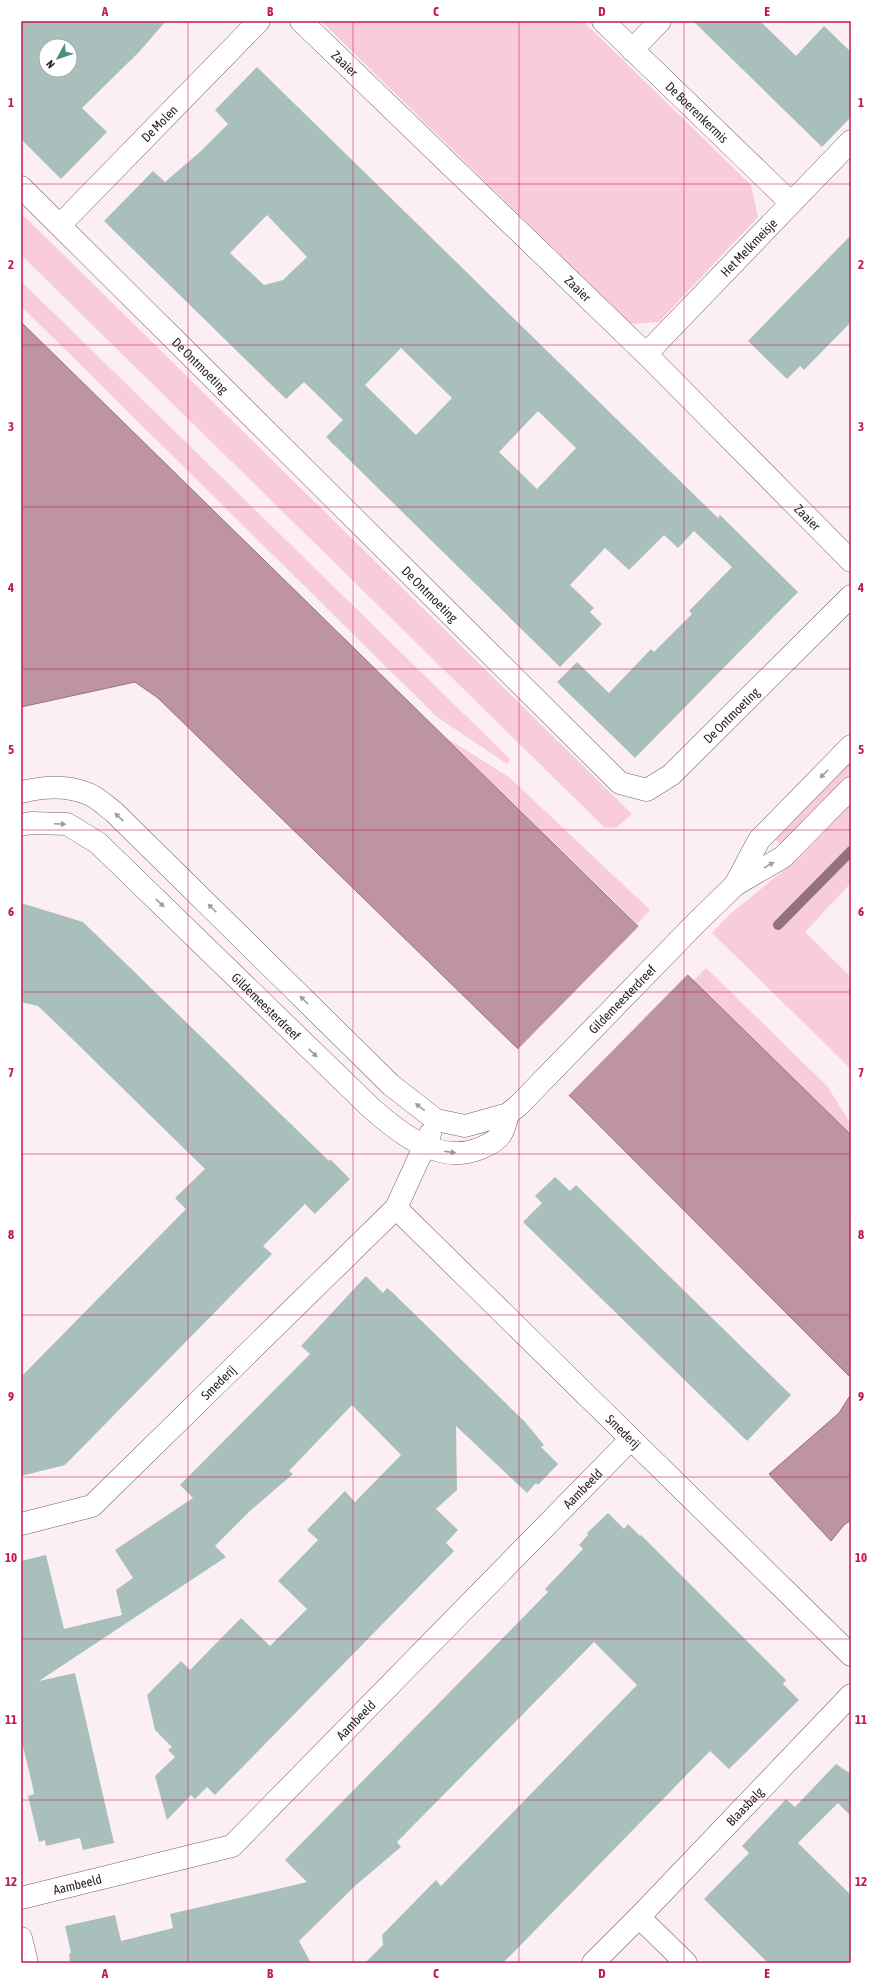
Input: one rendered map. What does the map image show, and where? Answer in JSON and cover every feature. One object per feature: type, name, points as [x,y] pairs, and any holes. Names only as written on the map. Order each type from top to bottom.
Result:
[{"type":"street","name":"De Molen","points":[[60,225],[259,21]]},
{"type":"street","name":"Zaaier","points":[[301,21],[646,354],[851,561]]},
{"type":"street","name":"De Boerenkermis","points":[[603,21],[792,203]]},
{"type":"street","points":[[632,50],[660,21]]},
{"type":"street","name":"Het Melkmeisje","points":[[646,354],[851,142]]},
{"type":"street","name":"De Ontmoeting","points":[[21,187],[620,783],[647,790],[671,775],[851,596]]},
{"type":"street","name":"Gildemeesterdreef","points":[[735,885],[759,840],[851,746]]},
{"type":"street","points":[[21,792],[42,787],[62,787],[87,793],[114,812],[391,1085],[436,1120],[465,1126],[514,1109]]},
{"type":"street","name":"Gildemeesterdreef","points":[[21,825],[31,823],[67,824],[98,844],[370,1108],[393,1128],[424,1146],[447,1152],[469,1154],[488,1145],[501,1135],[514,1109],[677,942],[735,885],[783,857],[851,788]]},
{"type":"street","name":"Smederij","points":[[21,1524],[92,1506],[396,1208],[436,1120]]},
{"type":"street","name":"Smederij","points":[[396,1208],[851,1655]]},
{"type":"street","name":"Aambeeld","points":[[21,1898],[232,1846],[631,1439]]},
{"type":"street","name":"Blaasbalg","points":[[593,1963],[639,1917],[851,1695]]},
{"type":"street","points":[[639,1917],[686,1963]]},
{"type":"street","points":[[21,1938],[27,1963]]},
{"type":"shaded area","points":[[321,21],[583,21],[751,185],[758,217],[659,322],[631,324]]},
{"type":"shaded area","points":[[21,213],[632,814],[616,828],[604,827],[21,255]]},
{"type":"shaded area","points":[[21,281],[510,759],[507,764],[437,717],[21,306]]},
{"type":"shaded area","points":[[21,322],[851,1135],[851,1378],[574,1100],[516,1047],[158,698],[135,682],[21,707]]},
{"type":"shaded area","points":[[448,739],[509,777],[650,910],[637,924]]},
{"type":"shaded area","points":[[851,761],[851,775],[782,846],[775,839]]},
{"type":"shaded area","points":[[851,804],[851,883],[805,932],[851,977],[851,1069],[712,933],[729,915],[800,857]]},
{"type":"shaded area","points":[[706,968],[827,1086],[851,1124],[851,1135],[693,981]]},
{"type":"shaded area","points":[[851,1394],[851,1520],[844,1525],[831,1541],[769,1474],[839,1413]]},
{"type":"pier","points":[[640,925],[689,973],[567,1097],[517,1050]]},
{"type":"building","points":[[21,21],[166,21],[139,52],[82,108],[107,132],[61,179],[21,139]]},
{"type":"building","points":[[693,21],[760,21],[796,56],[824,26],[851,52],[851,117],[822,147]]},
{"type":"building","points":[[257,67],[718,518],[720,515],[798,592],[635,758],[557,682],[577,662],[609,693],[651,649],[654,652],[692,614],[689,611],[732,567],[694,531],[678,548],[664,535],[629,570],[605,548],[570,585],[594,608],[590,612],[602,624],[560,667],[326,437],[343,420],[304,382],[286,399],[104,221],[153,171],[165,182],[201,151],[228,124],[215,110]],"holes":[[[267,215],[307,257],[283,280],[264,285],[230,253]],[[401,348],[452,398],[416,435],[365,385]],[[538,411],[576,448],[537,489],[499,452]]]},
{"type":"building","points":[[851,235],[851,322],[804,370],[800,366],[787,379],[748,341]]},
{"type":"building","points":[[21,903],[83,922],[329,1161],[330,1159],[350,1179],[315,1214],[305,1204],[263,1246],[272,1254],[65,1465],[21,1476],[21,1377],[186,1209],[175,1198],[205,1169],[38,1006],[21,1002]]},
{"type":"building","points":[[555,1177],[570,1191],[576,1185],[791,1395],[747,1441],[523,1222],[542,1203],[535,1196]]},
{"type":"building","points":[[366,1276],[383,1293],[387,1288],[393,1293],[525,1422],[544,1445],[541,1447],[558,1464],[538,1485],[536,1483],[527,1493],[456,1426],[457,1490],[436,1509],[458,1530],[446,1543],[454,1551],[215,1795],[207,1787],[195,1799],[191,1795],[167,1820],[155,1776],[175,1757],[168,1750],[172,1747],[155,1730],[147,1695],[181,1661],[190,1670],[241,1618],[270,1646],[307,1609],[278,1581],[318,1540],[307,1530],[345,1491],[355,1502],[401,1455],[352,1405],[289,1471],[293,1474],[251,1510],[215,1546],[226,1557],[39,1681],[75,1673],[114,1843],[83,1850],[80,1838],[46,1846],[45,1840],[39,1842],[28,1796],[34,1794],[21,1738],[21,1561],[46,1555],[64,1629],[122,1615],[116,1590],[133,1578],[115,1550],[193,1498],[180,1485],[310,1354],[301,1346]]},
{"type":"building","points":[[608,1513],[624,1529],[628,1524],[640,1536],[641,1535],[786,1680],[783,1684],[799,1700],[729,1769],[710,1751],[503,1963],[365,1963],[383,1945],[382,1935],[436,1880],[441,1886],[637,1685],[594,1642],[397,1842],[401,1847],[356,1885],[299,1941],[311,1963],[70,1963],[69,1954],[71,1953],[65,1926],[115,1915],[121,1941],[173,1928],[170,1914],[307,1882],[285,1860],[548,1592],[545,1589],[583,1549],[579,1545],[588,1535],[587,1533]]},
{"type":"building","points":[[836,1764],[851,1774],[851,1816],[838,1803],[798,1843],[851,1895],[851,1963],[768,1963],[704,1899],[749,1853],[742,1846],[786,1799],[795,1807]]},
{"type":"waterway","points":[[778,925],[851,851]]}]
